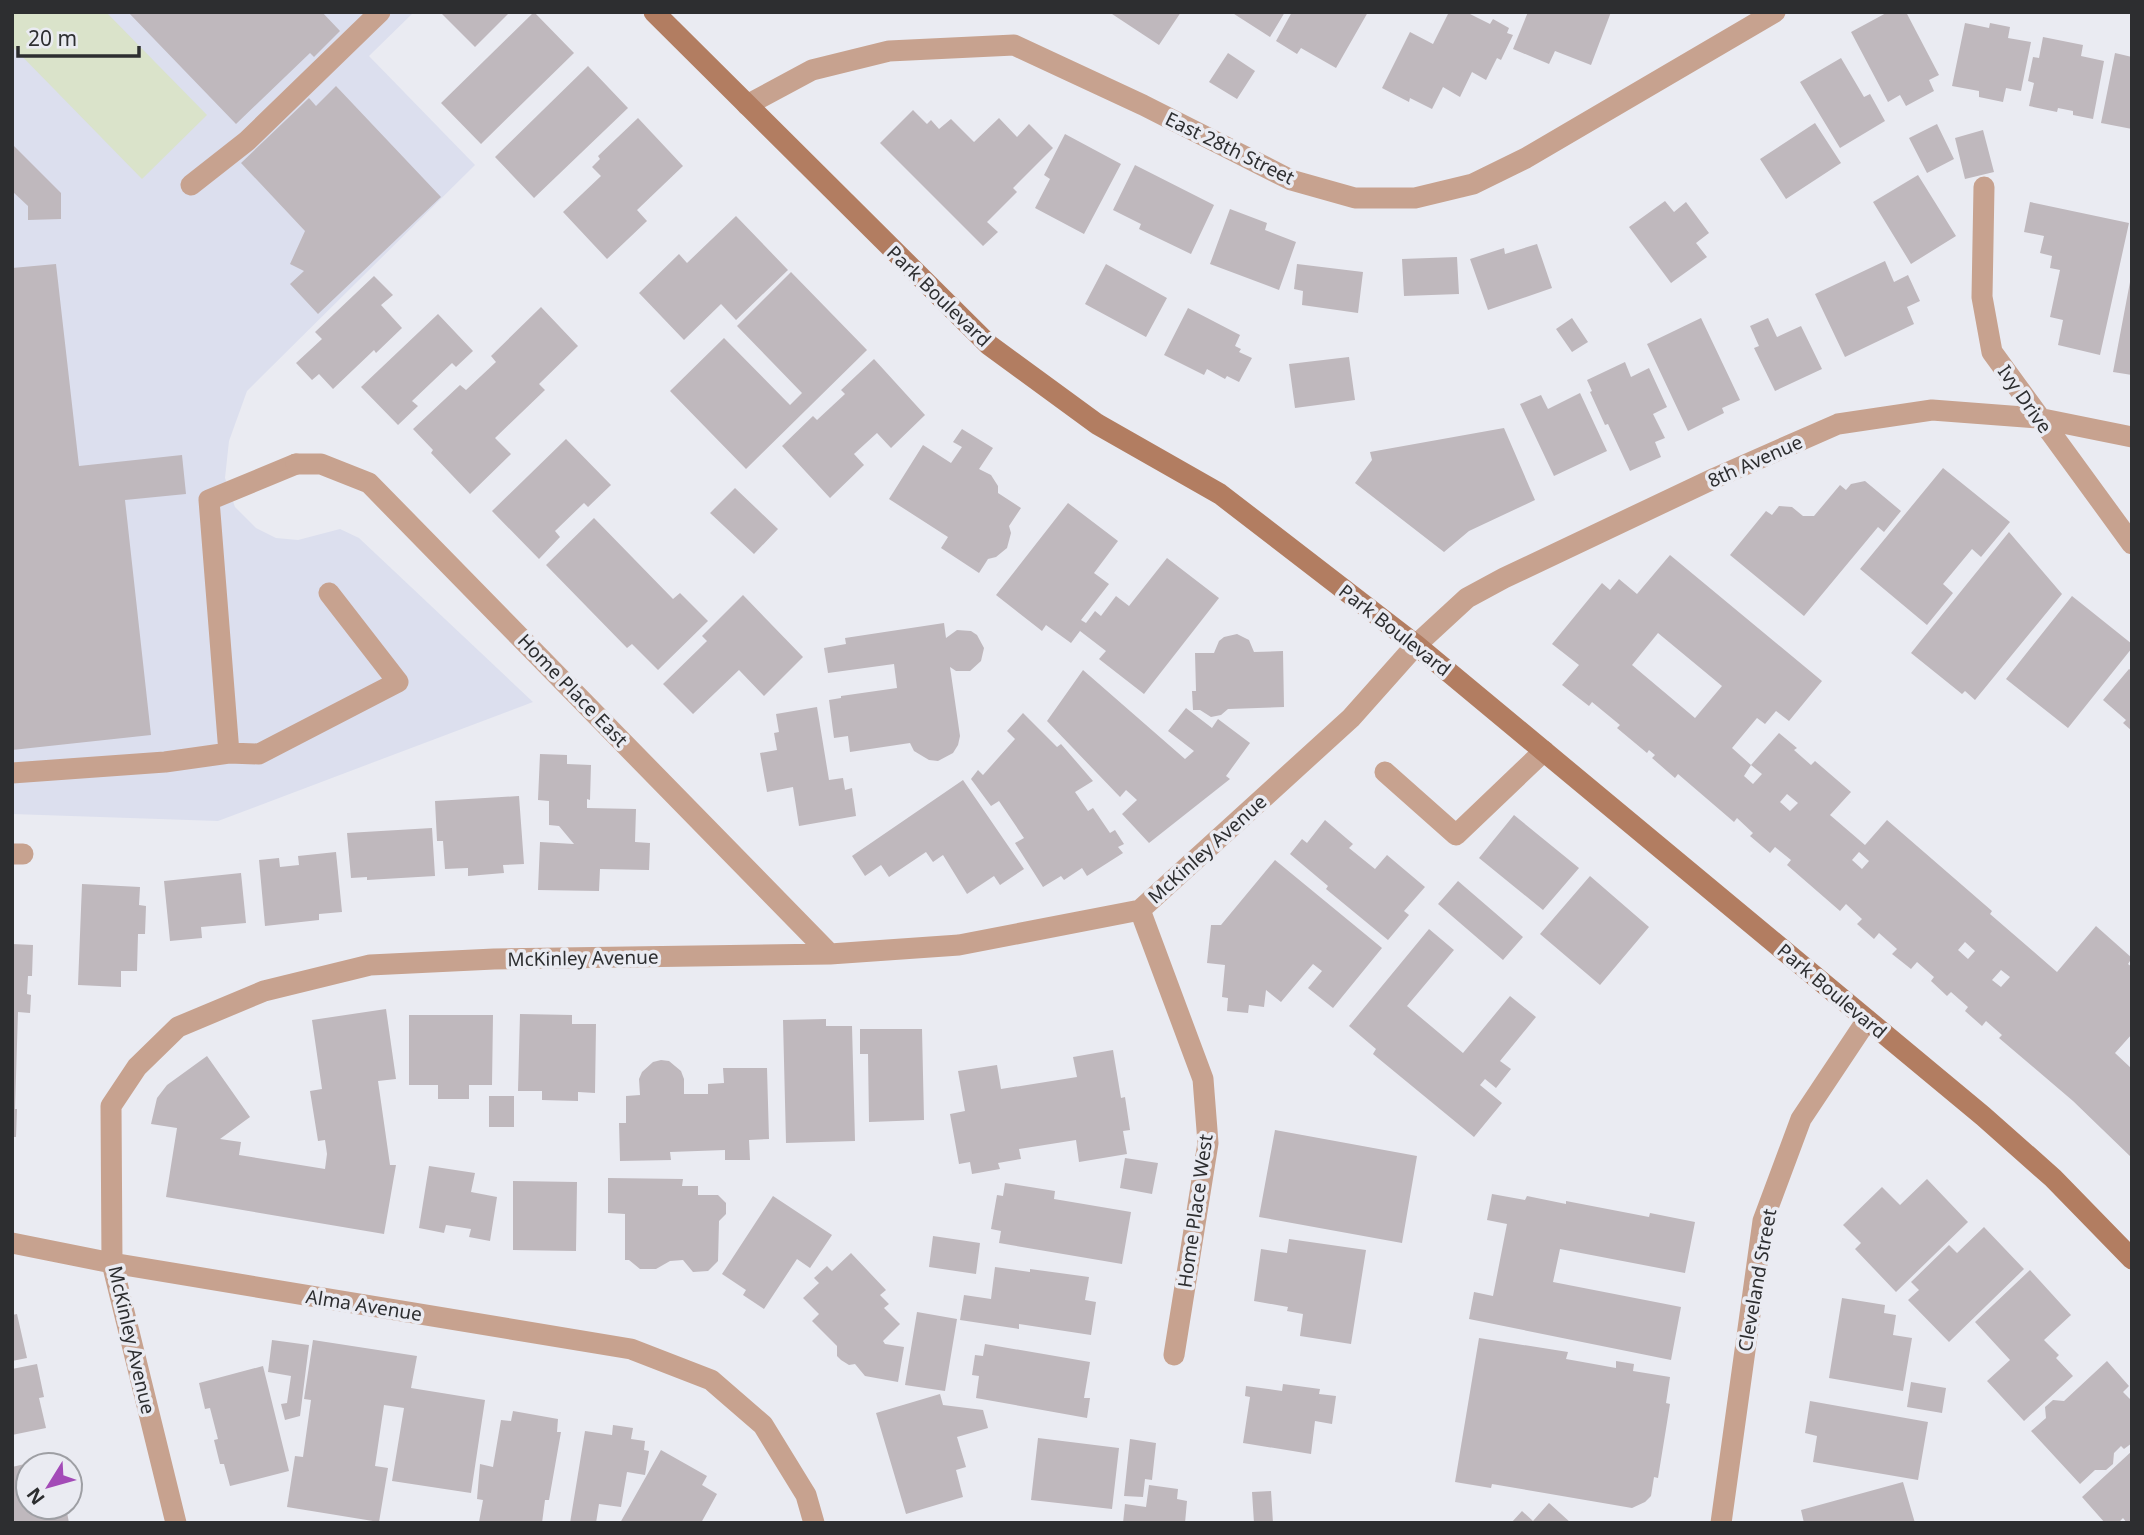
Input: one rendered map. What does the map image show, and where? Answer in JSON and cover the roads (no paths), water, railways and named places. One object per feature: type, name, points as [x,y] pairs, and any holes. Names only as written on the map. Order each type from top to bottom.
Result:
[{"type":"main road","name":"Park Boulevard","points":[[654,12],[989,345],[1097,424],[1220,494],[1416,645],[1983,1116],[2043,1169],[2132,1259]]},
{"type":"street","points":[[191,185],[247,141],[380,12]]},
{"type":"street","name":"East 28th Street","points":[[747,105],[812,70],[889,51],[1014,44],[1291,180],[1355,198],[1415,198],[1473,184],[1526,158],[1775,12]]},
{"type":"street","name":"Ivy Drive","points":[[1984,187],[1982,297],[1992,352],[2132,544]]},
{"type":"street","name":"8th Avenue","points":[[1416,645],[1467,598],[1504,578],[1715,478],[1838,424],[1932,410],[2038,418],[2132,437]]},
{"type":"street","name":"Home Place East","points":[[229,753],[209,500],[296,464],[321,464],[369,483],[830,954]]},
{"type":"street","points":[[12,773],[164,762],[229,753],[259,754],[398,682],[329,593]]},
{"type":"street","name":"McKinley Avenue","points":[[176,1523],[112,1263],[111,1106],[137,1066],[178,1027],[264,991],[370,965],[494,959],[830,954],[959,945],[1140,910],[1351,718],[1416,645]]},
{"type":"street","points":[[1384,772],[1457,835],[1544,751]]},
{"type":"street","name":"Home Place West","points":[[1140,910],[1203,1079],[1208,1143],[1174,1355]]},
{"type":"street","name":"Cleveland Street","points":[[1721,1523],[1763,1221],[1801,1119],[1867,1020]]},
{"type":"street","name":"Alma Avenue","points":[[12,1243],[112,1263],[631,1349],[711,1380],[763,1425],[806,1495],[814,1523]]}]
